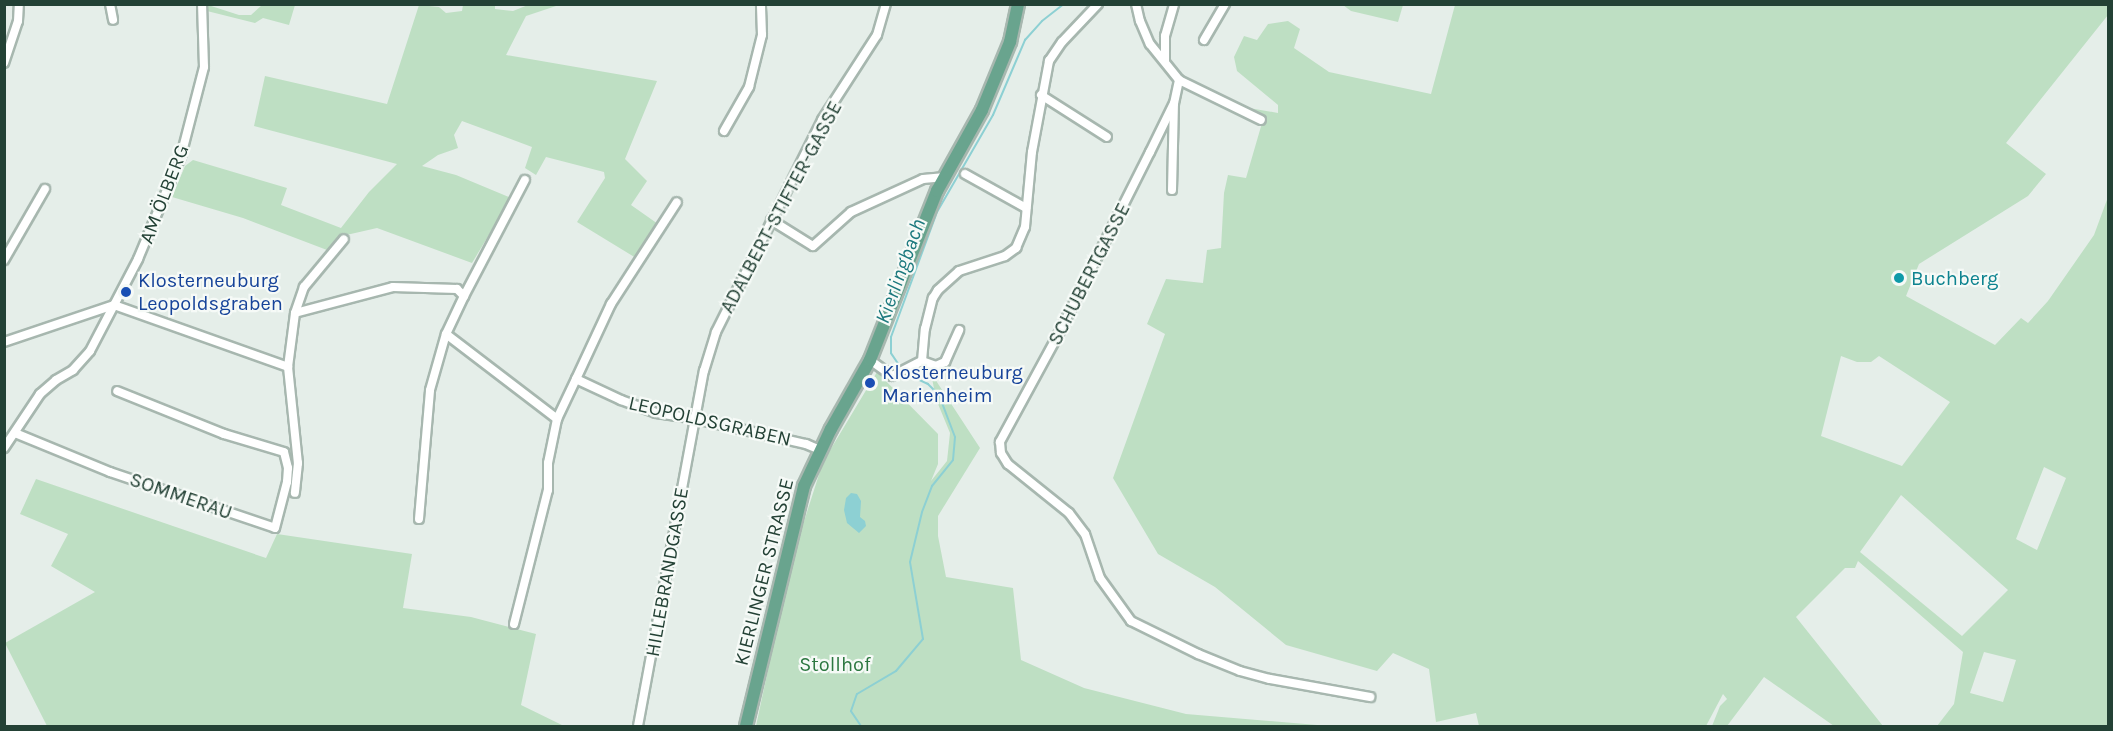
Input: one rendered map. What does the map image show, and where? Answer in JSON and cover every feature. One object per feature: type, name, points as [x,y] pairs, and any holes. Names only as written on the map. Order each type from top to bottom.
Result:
[{"type":"main road","name":"KIERLINGER STRASSE","points":[[746,726],[804,486],[820,450],[870,360],[928,211],[976,124],[1010,42],[1018,4]]},
{"type":"street","points":[[4,63],[18,21],[20,4]]},
{"type":"street","points":[[110,4],[113,20]]},
{"type":"street","name":"AM ÖLBERG","points":[[4,448],[40,394],[56,380],[73,370],[90,351],[138,259],[182,156],[204,67],[202,4]]},
{"type":"street","points":[[724,131],[749,87],[762,35],[761,4]]},
{"type":"street","name":"ADALBERT-STIFTER-GASSE","points":[[696,418],[704,370],[717,332],[822,120],[873,42],[886,4]]},
{"type":"street","points":[[922,361],[925,329],[935,294],[959,271],[1015,250],[1023,236],[1046,70],[1054,52],[1098,4]]},
{"type":"street","points":[[1136,4],[1140,21],[1150,44],[1179,80],[1261,120]]},
{"type":"street","points":[[1165,61],[1165,36],[1174,4]]},
{"type":"street","points":[[1204,40],[1225,4]]},
{"type":"street","name":"SCHUBERTGASSE","points":[[1179,80],[1173,103],[1058,335],[1000,442],[1001,453],[1008,464],[1070,513],[1085,534],[1100,578],[1131,621],[1198,654],[1240,671],[1270,679],[1370,697]]},
{"type":"street","points":[[1041,95],[1107,137]]},
{"type":"street","name":"SCHUBERTGASSE","points":[[1172,190],[1173,103]]},
{"type":"street","points":[[965,174],[1026,208]]},
{"type":"street","points":[[771,220],[813,246],[817,245],[851,212],[923,179],[945,177]]},
{"type":"street","points":[[419,519],[430,390],[446,334],[525,180]]},
{"type":"street","points":[[4,260],[45,189]]},
{"type":"street","points":[[514,624],[548,490],[548,464],[557,419],[611,304],[677,202]]},
{"type":"street","points":[[295,493],[298,463],[288,367],[295,313],[304,286],[344,239]]},
{"type":"street","points":[[295,313],[393,287],[457,289],[464,296]]},
{"type":"street","points":[[4,342],[114,305],[288,367]]},
{"type":"street","points":[[870,360],[892,376],[922,361],[936,366],[945,362],[959,330]]},
{"type":"street","points":[[446,334],[557,419]]},
{"type":"street","name":"LEOPOLDSGRABEN","points":[[576,379],[656,413],[696,418],[806,444],[820,450]]},
{"type":"street","name":"SOMMERAU","points":[[15,433],[111,472],[275,528],[287,482],[284,452],[224,434],[117,391]]},
{"type":"street","name":"HILLEBRANDGASSE","points":[[638,726],[696,418]]},
{"type":"green space","points":[[208,5],[239,15],[251,15],[262,5],[295,5],[289,25],[263,18],[255,23],[207,11]]},
{"type":"green space","points":[[419,5],[439,7],[446,13],[462,11],[463,5],[495,5],[495,9],[513,11],[528,5],[571,5],[556,6],[526,16],[506,55],[657,81],[625,159],[647,181],[631,205],[658,224],[636,258],[577,222],[605,178],[604,172],[546,157],[536,175],[525,168],[532,147],[462,121],[454,135],[458,148],[438,155],[422,166],[456,175],[511,198],[472,263],[377,228],[342,236],[327,250],[243,218],[172,197],[185,166],[193,160],[287,188],[281,205],[341,228],[369,192],[397,164],[254,126],[265,76],[387,104]]},
{"type":"green space","points":[[1343,5],[1403,5],[1398,22],[1351,11]]},
{"type":"green space","points":[[1455,5],[2108,5],[2108,15],[2006,143],[2046,174],[2028,196],[1919,264],[1906,296],[1995,345],[2021,318],[2028,323],[2048,301],[2094,235],[2108,197],[2108,726],[1937,726],[1954,704],[1963,652],[1858,561],[1855,568],[1845,568],[1796,617],[1883,726],[1834,726],[1764,677],[1727,726],[1712,726],[1720,706],[1727,699],[1723,694],[1706,726],[1479,726],[1476,713],[1436,722],[1429,669],[1393,653],[1377,671],[1286,645],[1215,587],[1158,554],[1113,478],[1165,334],[1147,324],[1166,279],[1203,283],[1207,250],[1221,248],[1224,193],[1228,175],[1246,178],[1262,123],[1249,108],[1278,113],[1278,105],[1237,71],[1234,57],[1244,36],[1257,40],[1268,24],[1288,21],[1300,29],[1294,48],[1329,72],[1431,94]],"holes":[[[1841,356],[1857,362],[1871,362],[1879,356],[1950,402],[1902,466],[1821,436]],[[2044,467],[2066,478],[2037,550],[2016,539]],[[1901,495],[2008,590],[1962,636],[1860,552]],[[1984,652],[2016,660],[2003,702],[1970,693]]]},
{"type":"green space","name":"Stollhof","points":[[877,372],[938,434],[938,464],[931,481],[947,461],[950,433],[936,399],[931,373],[980,448],[938,516],[938,536],[946,577],[1013,588],[1021,660],[1084,688],[1186,714],[1329,726],[756,726],[791,562],[823,462]]},
{"type":"green space","points":[[36,479],[266,558],[277,534],[412,554],[403,608],[471,617],[536,634],[521,705],[564,726],[47,726],[5,643],[95,592],[51,566],[68,534],[20,514]]},
{"type":"water","points":[[851,493],[857,494],[861,501],[860,517],[865,521],[866,526],[859,533],[847,523],[844,510],[846,498]]},
{"type":"waterway","name":"Kierlingbach","points":[[901,368],[891,353],[891,337],[937,212],[993,115],[1025,40],[1042,21],[1064,4]]},
{"type":"waterway","name":"Kierlingbach","points":[[861,726],[851,711],[857,694],[896,671],[923,639],[910,562],[922,512],[932,486],[953,460],[955,437],[939,395],[928,384],[904,373]]},
{"type":"place","name":"Buchberg","points":[[1899,278]]},
{"type":"place","name":"Klosterneuburg Leopoldsgraben","points":[[126,292]]},
{"type":"place","name":"Klosterneuburg Marienheim","points":[[870,383]]}]
